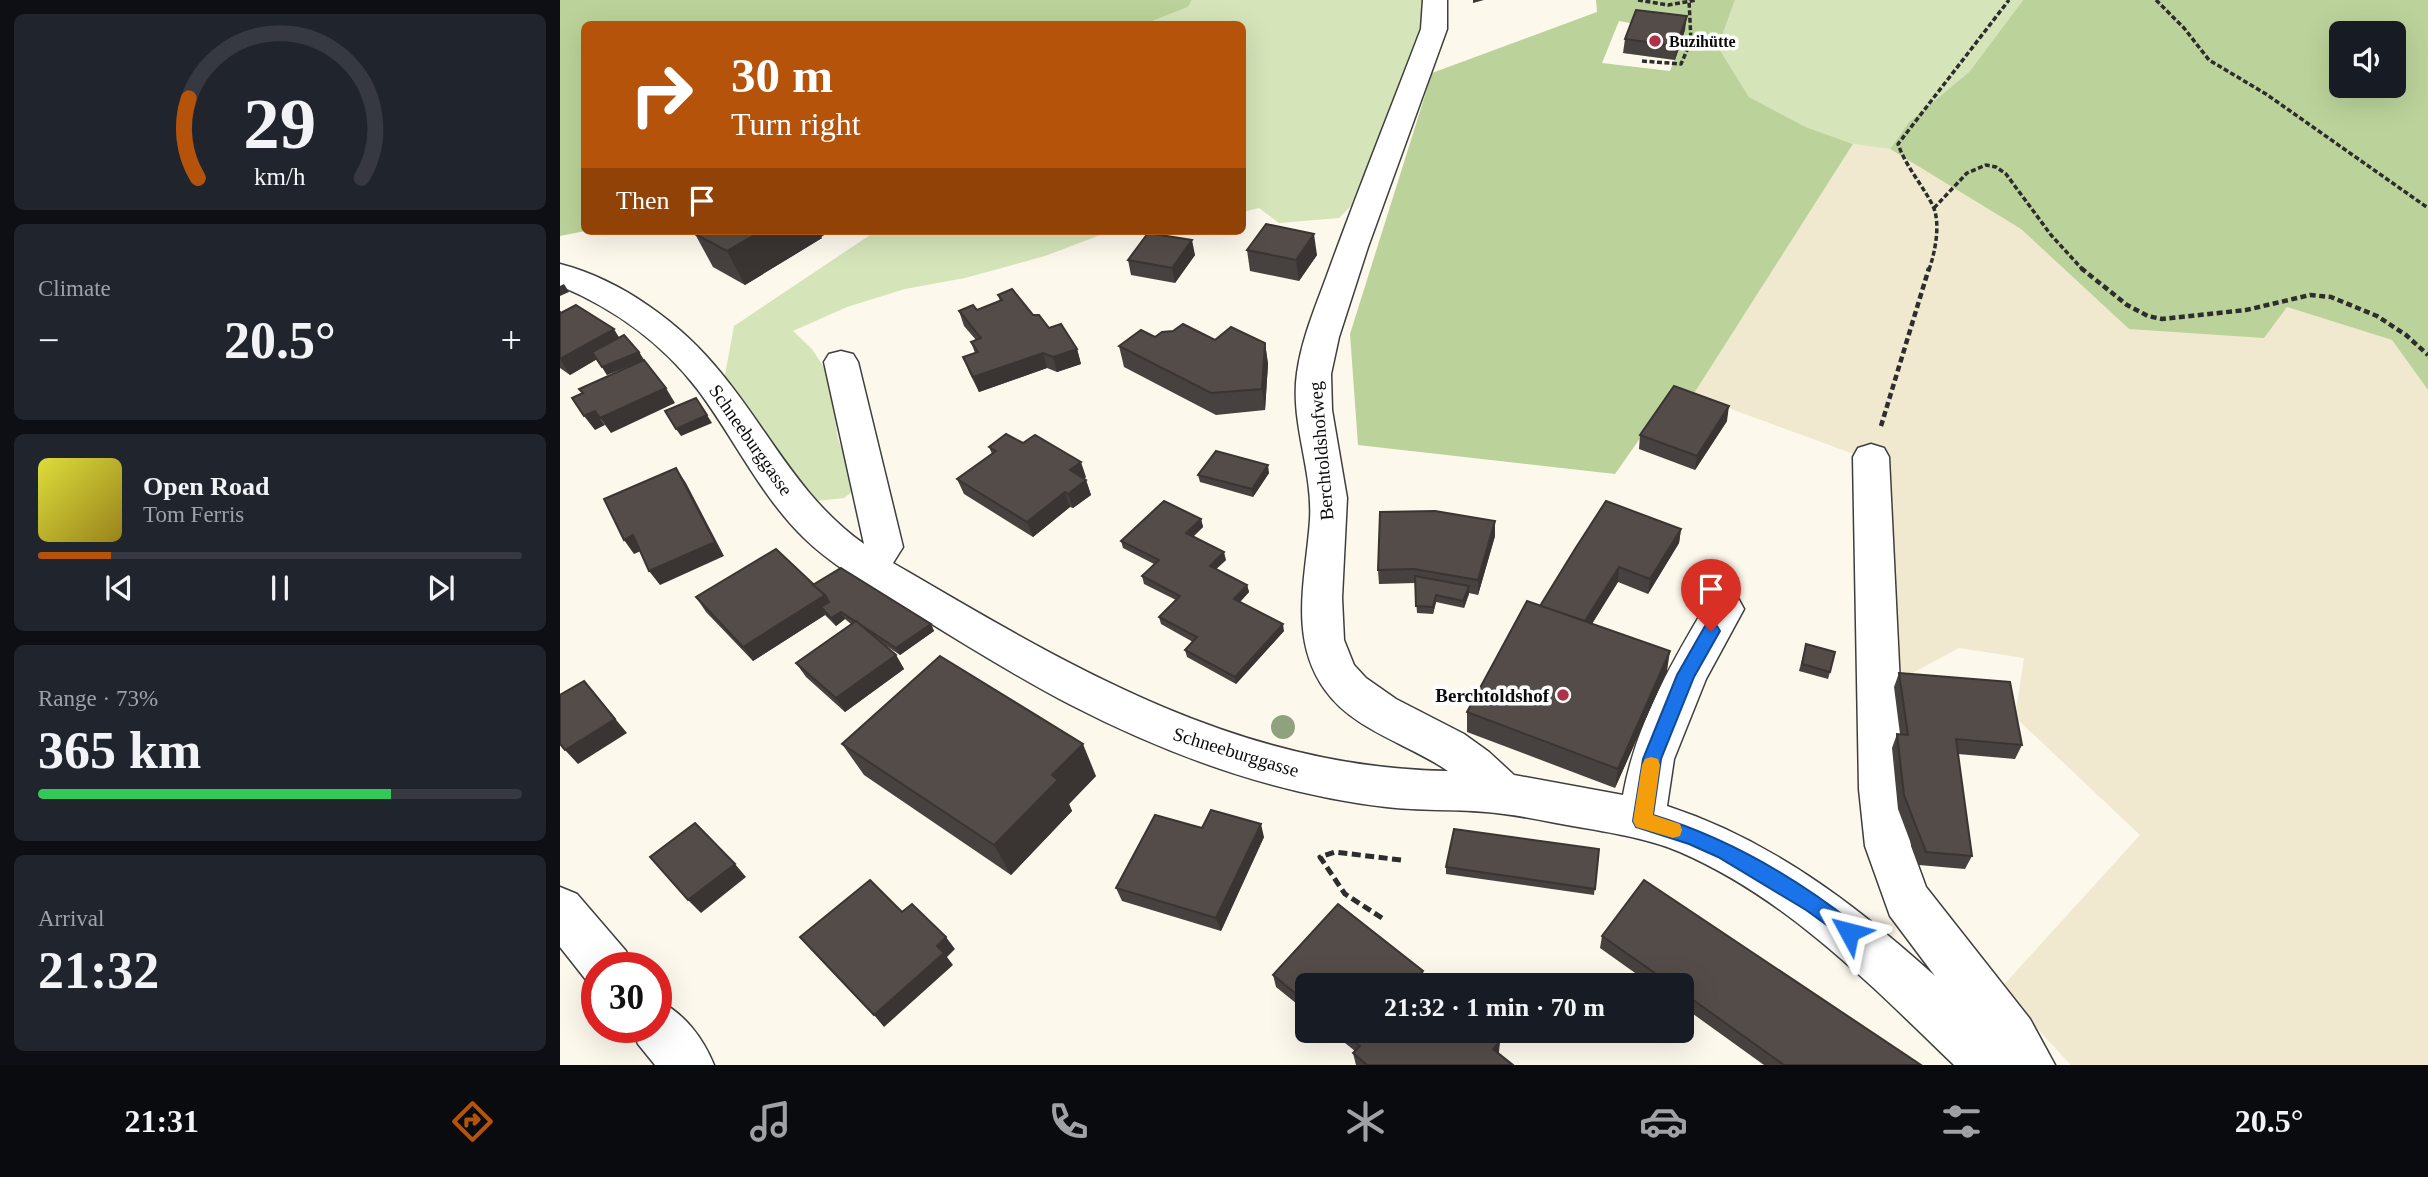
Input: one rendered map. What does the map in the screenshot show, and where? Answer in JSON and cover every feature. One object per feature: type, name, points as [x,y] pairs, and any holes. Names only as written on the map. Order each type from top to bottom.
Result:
[{"type":"street","name":"Berchtoldshofweg","points":[[1435,0],[1434,29],[1355,237],[1314,375],[1314,406],[1329,513],[1321,591],[1322,615],[1332,665],[1351,690],[1371,705],[1462,756],[1502,793]]},
{"type":"street","name":"Schneeburggasse","points":[[560,274],[612,298],[654,327],[693,362],[805,515],[867,566],[1042,670],[1136,719],[1211,749],[1342,782],[1391,788],[1502,793],[1642,821],[1693,836],[1725,851],[1813,903],[1849,932],[1992,1065]]},
{"type":"street","points":[[841,362],[884,547],[867,566]]},
{"type":"street","points":[[1871,457],[1880,749],[1888,846],[1908,900],[2012,1037],[2029,1065]]},
{"type":"street","points":[[1642,821],[1652,759],[1686,675],[1724,609]]},
{"type":"street","points":[[560,910],[595,952]]},
{"type":"street","points":[[670,1043],[688,1065]]},
{"type":"path","points":[[1638,0],[1654,4],[1697,0]]},
{"type":"path","points":[[1871,457],[1936,247],[1934,208],[1905,164],[1898,144],[2009,0]]},
{"type":"path","points":[[2156,0],[2184,27],[2208,60],[2266,94],[2428,208]]},
{"type":"path","points":[[1642,61],[1681,64],[1685,59],[1693,26],[1689,2]]},
{"type":"path","points":[[1934,208],[1974,166],[1985,163],[1999,167],[2058,246],[2123,303],[2151,317],[2174,319],[2255,309],[2316,295],[2355,307],[2392,323],[2416,341],[2428,355]]},
{"type":"path","points":[[1382,918],[1345,894],[1320,857],[1335,852],[1401,860]]},
{"type":"shaded area","points":[[1853,144],[1890,149],[2021,229],[2129,329],[2287,307],[2392,340],[2428,390],[2428,1065],[2071,1065],[2000,989],[2140,835],[2015,717],[2024,658],[1959,648],[1890,685],[1859,456],[1693,395]]},
{"type":"green space","points":[[560,0],[1192,0],[1188,7],[1153,21],[581,21],[581,232],[560,236]]},
{"type":"green space","points":[[1192,0],[1427,0],[1413,66],[1367,166],[1353,204],[1339,218],[1279,223],[1259,208],[1246,211],[1246,21],[1153,21],[1188,7]]},
{"type":"green space","points":[[1596,0],[1735,0],[1718,47],[1749,97],[1806,127],[1853,144],[1693,395],[1669,397],[1615,474],[1358,445],[1350,334],[1432,73],[1597,12]],"holes":[[[1619,21],[1635,24],[1623,53],[1674,60],[1670,71],[1602,63]]]},
{"type":"green space","points":[[1735,0],[2023,0],[1969,72],[1909,122],[1890,149],[1853,144],[1806,127],[1749,97],[1718,47]]},
{"type":"green space","points":[[2023,0],[2428,0],[2428,390],[2392,340],[2287,307],[2264,338],[2129,329],[2021,229],[1890,149],[1909,122],[1969,72]]},
{"type":"green space","points":[[870,235],[1100,235],[1045,256],[965,278],[905,289],[847,307],[793,331],[812,349],[829,375],[838,439],[857,488],[844,498],[817,501],[747,419],[724,380],[734,326]]},
{"type":"building","points":[[1636,10],[1687,16],[1676,46],[1625,39]]},
{"type":"building","points":[[1266,224],[1314,234],[1296,260],[1247,250]]},
{"type":"building","points":[[697,235],[754,235],[727,251]]},
{"type":"building","points":[[1147,235],[1192,240],[1172,268],[1128,260]]},
{"type":"building","points":[[1012,289],[1033,315],[1039,315],[1049,328],[1061,324],[1077,349],[1053,357],[1043,353],[973,377],[963,357],[978,352],[971,342],[981,338],[959,311],[973,305],[977,310],[1002,300],[998,295]]},
{"type":"building","points":[[576,305],[614,329],[560,359],[560,312]]},
{"type":"building","points":[[1183,324],[1215,340],[1231,327],[1265,343],[1262,389],[1211,393],[1119,346],[1141,330],[1155,337],[1162,332],[1173,331]]},
{"type":"building","points":[[624,335],[639,352],[602,367],[592,352]]},
{"type":"building","points":[[644,360],[666,388],[600,418],[595,411],[584,416],[572,398],[583,393],[579,389]]},
{"type":"building","points":[[1674,386],[1729,406],[1697,456],[1640,435]]},
{"type":"building","points":[[696,398],[707,415],[676,429],[665,411]]},
{"type":"building","points":[[1006,434],[1023,443],[1035,435],[1081,462],[1070,470],[1086,480],[1068,494],[1065,492],[1027,522],[957,479],[996,451],[989,447]]},
{"type":"building","points":[[1216,451],[1268,465],[1252,489],[1198,475]]},
{"type":"building","points":[[676,468],[715,542],[649,571],[633,535],[624,540],[604,499]]},
{"type":"building","points":[[1164,501],[1201,519],[1186,533],[1224,552],[1210,566],[1247,585],[1234,599],[1283,624],[1235,677],[1185,650],[1197,637],[1159,617],[1180,596],[1142,576],[1159,560],[1121,541]]},
{"type":"building","points":[[1606,501],[1681,529],[1650,579],[1619,567],[1585,621],[1540,606],[1575,549]]},
{"type":"building","points":[[1435,511],[1495,521],[1478,580],[1414,569],[1378,570],[1380,512]]},
{"type":"building","points":[[776,549],[825,595],[743,647],[696,597]]},
{"type":"building","points":[[841,568],[931,624],[896,648],[841,612],[831,618],[821,607],[829,602],[813,585]]},
{"type":"building","points":[[1415,576],[1469,586],[1463,601],[1436,595],[1433,607],[1416,606]]},
{"type":"building","points":[[1527,601],[1670,651],[1618,769],[1467,712]]},
{"type":"building","points":[[856,621],[896,655],[836,698],[796,663]]},
{"type":"building","points":[[1806,644],[1835,652],[1830,672],[1802,664]]},
{"type":"building","points":[[940,656],[1083,744],[1052,775],[1058,780],[994,845],[842,744]]},
{"type":"building","points":[[1899,673],[2010,682],[2022,745],[1956,739],[1972,856],[1926,852],[1904,795],[1897,734],[1908,735]]},
{"type":"building","points":[[584,681],[615,719],[565,750],[560,744],[560,695]]},
{"type":"building","points":[[1211,810],[1261,824],[1216,918],[1116,888],[1155,815],[1202,828]]},
{"type":"building","points":[[695,823],[735,864],[688,900],[650,857]]},
{"type":"building","points":[[1454,829],[1599,849],[1595,889],[1446,867]]},
{"type":"building","points":[[870,880],[902,912],[912,904],[946,937],[937,946],[944,953],[874,1015],[800,937]]},
{"type":"building","points":[[1644,880],[1921,1065],[1784,1065],[1694,1001],[1694,973],[1655,973],[1602,936]]},
{"type":"building","points":[[1338,904],[1423,971],[1295,973],[1295,993],[1273,975]]},
{"type":"building","points":[[1356,1043],[1498,1043],[1493,1049],[1513,1065],[1367,1065],[1353,1053],[1360,1046]]},
{"type":"slow traffic","points":[[1651,765],[1642,821],[1673,830]]},
{"type":"place","name":"Buzihütte","points":[[1655,41]]},
{"type":"place","name":"Berchtoldshof","points":[[1563,695]]},
{"type":"route","points":[[1711,631],[1686,675],[1652,759],[1642,821],[1693,836],[1725,851],[1813,903],[1849,932]]}]
